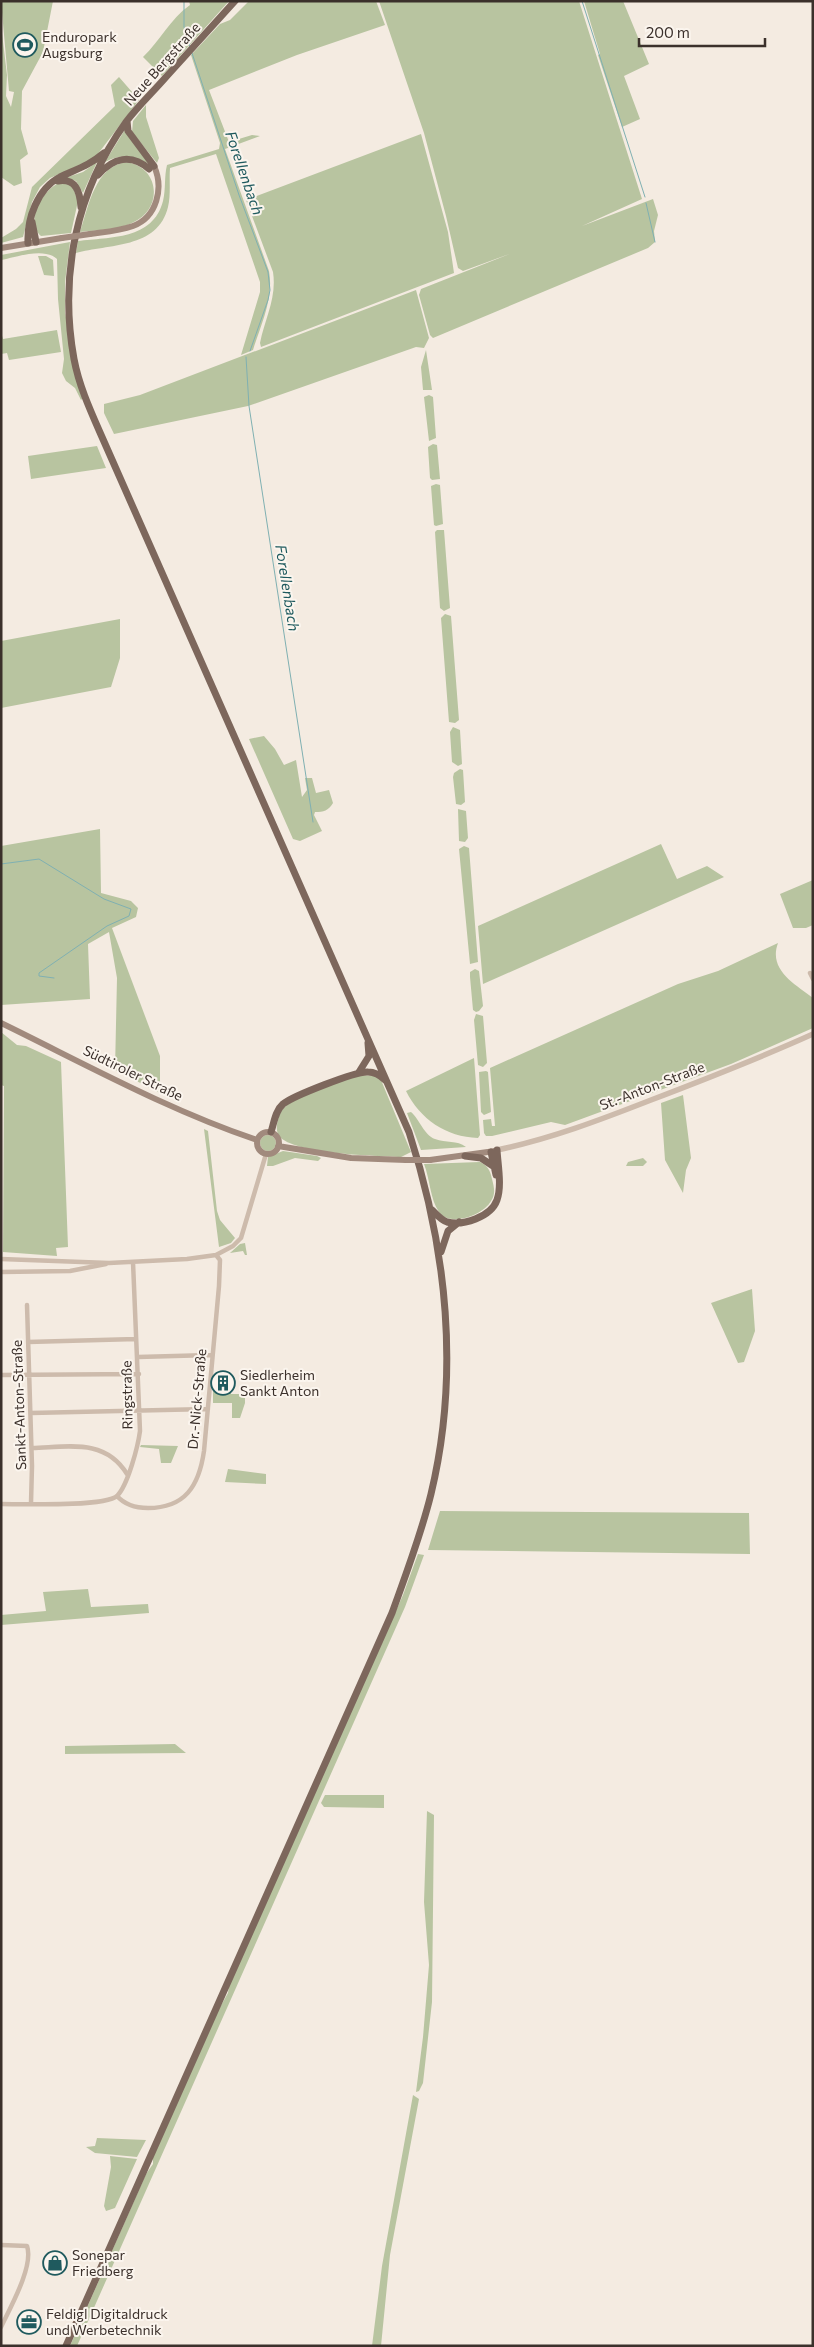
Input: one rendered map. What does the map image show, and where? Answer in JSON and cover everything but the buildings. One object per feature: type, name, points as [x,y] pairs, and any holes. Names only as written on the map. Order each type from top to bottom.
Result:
[{"type":"main road","name":"Neue Bergstraße","points":[[106,152],[127,120],[235,1]]},
{"type":"main road","points":[[1,248],[127,228],[142,221],[154,207],[158,184],[151,168],[128,132],[127,120]]},
{"type":"main road","points":[[66,2346],[392,1613],[414,1553],[431,1494],[443,1426],[447,1331],[440,1254],[432,1210],[409,1132],[84,393],[74,360],[68,296],[71,253],[81,211],[106,152]]},
{"type":"main road","points":[[28,243],[31,219],[37,200],[53,182],[90,165],[106,152]]},
{"type":"main road","points":[[93,181],[106,166],[119,159],[138,161],[151,168]]},
{"type":"main road","points":[[53,182],[66,180],[76,186],[80,193],[81,211]]},
{"type":"main road","points":[[31,219],[36,242]]},
{"type":"main road","name":"Südtiroler Straße","points":[[1,1023],[157,1100],[219,1127],[257,1140]]},
{"type":"main road","points":[[359,1072],[369,1056],[368,1040]]},
{"type":"main road","points":[[271,1132],[276,1114],[283,1104],[359,1072],[373,1072],[387,1081]]},
{"type":"main road","points":[[271,1132],[277,1137],[278,1146],[273,1152],[266,1154],[258,1148],[257,1140],[262,1134],[271,1132]]},
{"type":"main road","points":[[278,1146],[329,1155],[406,1160],[430,1160],[497,1150]]},
{"type":"main road","points":[[432,1210],[446,1222],[460,1222],[481,1216],[493,1208],[498,1195],[499,1185],[497,1150]]},
{"type":"main road","points":[[497,1150],[493,1166],[499,1185]]},
{"type":"main road","points":[[465,1156],[481,1158],[493,1166]]},
{"type":"main road","points":[[440,1254],[448,1231],[460,1222]]},
{"type":"street","points":[[810,973],[813,979]]},
{"type":"street","name":"St.-Anton-Straße","points":[[497,1150],[538,1141],[592,1123],[739,1066],[813,1034]]},
{"type":"street","points":[[1,1259],[109,1263],[216,1255],[237,1242],[244,1231],[266,1154]]},
{"type":"street","name":"Dr.-Nick-Straße","points":[[117,1496],[127,1505],[144,1508],[171,1505],[183,1498],[192,1487],[202,1463],[220,1268],[220,1260],[216,1255]]},
{"type":"street","name":"Ringstraße","points":[[117,1496],[138,1447],[140,1410],[133,1262]]},
{"type":"street","points":[[83,1263],[83,1269]]},
{"type":"street","points":[[1,1272],[83,1269],[109,1263]]},
{"type":"street","name":"Sankt-Anton-Straße","points":[[27,1306],[32,1448],[31,1504]]},
{"type":"street","points":[[28,1342],[136,1339]]},
{"type":"street","points":[[138,1357],[212,1355]]},
{"type":"street","points":[[1,1376],[139,1374]]},
{"type":"street","points":[[31,1412],[208,1410]]},
{"type":"street","points":[[32,1448],[93,1446],[121,1464],[127,1474]]},
{"type":"street","points":[[121,1464],[130,1464]]},
{"type":"street","points":[[1,1504],[99,1502],[117,1496]]},
{"type":"street","points":[[1,2245],[27,2246],[28,2250],[24,2275],[1,2327]]},
{"type":"green space","points":[[1,1],[53,1],[43,52],[22,91],[21,129],[28,154],[20,160],[22,183],[14,186],[1,177],[1,25],[7,75],[6,96],[11,107],[14,92],[9,91]]},
{"type":"green space","points":[[189,1],[229,1],[162,76],[143,57],[171,23],[190,5]]},
{"type":"green space","points":[[249,1],[376,1],[385,25],[297,55],[209,90],[229,142],[252,135],[260,136],[225,149],[269,271],[270,281],[266,311],[253,350],[241,355],[260,292],[260,282],[216,154],[170,168],[168,207],[162,221],[154,231],[143,238],[117,246],[76,253],[78,241],[129,234],[140,230],[150,223],[158,214],[163,201],[167,165],[219,149],[220,143],[191,55],[220,24],[230,20]]},
{"type":"green space","points":[[379,1],[579,1],[642,199],[582,226],[653,199],[658,215],[654,231],[655,242],[648,248],[433,338],[430,335],[419,295],[421,289],[512,253],[463,271],[458,268],[424,133]]},
{"type":"green space","points":[[584,1],[623,1],[649,64],[624,76],[640,119],[622,127],[598,55],[600,54]]},
{"type":"green space","points":[[119,77],[139,100],[94,159],[50,178],[40,187],[32,202],[23,237],[1,243],[1,238],[16,229],[23,222],[32,187],[115,106],[111,85]]},
{"type":"green space","points":[[146,105],[146,117],[159,158],[157,163],[132,132],[133,121]]},
{"type":"green space","points":[[126,128],[149,164],[132,157],[116,158],[105,162]]},
{"type":"green space","points":[[421,134],[448,232],[454,273],[261,347],[260,343],[272,299],[274,281],[273,272],[246,200]]},
{"type":"green space","points":[[97,162],[83,193],[76,181],[65,178],[83,172]]},
{"type":"green space","points":[[127,162],[138,166],[146,172],[151,180],[154,189],[150,208],[143,216],[128,225],[80,232],[90,199],[100,179],[116,165]]},
{"type":"green space","points":[[59,183],[72,185],[78,201],[71,233],[41,236],[36,230],[35,214],[47,192]]},
{"type":"green space","points":[[70,242],[65,282],[65,313],[83,398],[81,400],[75,388],[66,381],[62,373],[64,359],[58,299],[57,259],[52,255],[38,253],[1,260],[1,255]]},
{"type":"green space","points":[[38,256],[46,256],[53,260],[54,276],[44,275]]},
{"type":"green space","points":[[416,290],[429,338],[424,348],[416,347],[248,406],[114,434],[104,413],[104,404],[140,395]]},
{"type":"green space","points":[[57,330],[61,352],[9,360],[7,353],[1,354],[1,332],[3,339]]},
{"type":"green space","points":[[426,350],[432,390],[423,390],[421,367]]},
{"type":"green space","points":[[429,395],[433,397],[436,438],[429,441],[424,397]]},
{"type":"green space","points":[[433,444],[437,445],[440,479],[432,480],[430,478],[428,447]]},
{"type":"green space","points":[[97,446],[106,468],[31,479],[28,456]]},
{"type":"green space","points":[[440,485],[443,524],[436,526],[434,525],[431,486]]},
{"type":"green space","points":[[437,530],[444,530],[450,608],[444,611],[440,608],[435,532]]},
{"type":"green space","points":[[445,614],[451,616],[459,720],[455,723],[449,722],[441,618]]},
{"type":"green space","points":[[120,619],[120,658],[111,687],[1,708],[1,641]]},
{"type":"green space","points":[[453,727],[460,730],[462,764],[458,766],[452,762],[450,732]]},
{"type":"green space","points":[[264,736],[275,749],[284,765],[296,760],[302,797],[307,790],[305,778],[312,778],[316,793],[329,790],[333,803],[323,811],[315,812],[314,815],[322,831],[300,841],[293,839],[249,739]]},
{"type":"green space","points":[[460,769],[463,770],[465,802],[461,805],[456,804],[453,777],[454,773]]},
{"type":"green space","points":[[458,809],[466,811],[468,838],[465,842],[459,841]]},
{"type":"green space","points":[[100,829],[101,893],[131,901],[138,908],[136,917],[112,928],[160,1056],[160,1093],[115,1070],[117,978],[109,932],[88,944],[90,999],[1,1005],[1,846]]},
{"type":"green space","points":[[661,844],[677,879],[707,866],[724,877],[483,984],[478,926]]},
{"type":"green space","points":[[464,846],[469,848],[478,962],[470,964],[459,849]]},
{"type":"green space","points":[[813,880],[813,925],[806,928],[793,928],[780,894]]},
{"type":"green space","points":[[778,943],[776,953],[780,969],[791,982],[813,998],[813,1028],[731,1064],[565,1125],[551,1122],[492,1136],[486,1136],[484,1133],[483,1120],[491,1119],[492,1126],[495,1126],[490,1068],[678,984],[718,971]]},
{"type":"green space","points":[[475,969],[479,971],[483,1006],[476,1012],[473,1010],[470,977],[470,972]]},
{"type":"green space","points":[[476,1014],[483,1016],[487,1063],[483,1067],[478,1065],[474,1020]]},
{"type":"green space","points":[[1,1032],[17,1045],[26,1046],[61,1062],[68,1247],[56,1248],[57,1256],[3,1252],[4,1086],[1,1085]]},
{"type":"green space","points":[[474,1058],[480,1135],[478,1138],[455,1134],[435,1125],[419,1110],[406,1091]]},
{"type":"green space","points":[[479,1072],[488,1072],[491,1112],[484,1115],[481,1112]]},
{"type":"green space","points":[[359,1075],[376,1076],[381,1080],[411,1152],[401,1157],[320,1151],[290,1143],[279,1136],[277,1127],[279,1116],[282,1110],[291,1102],[309,1093]]},
{"type":"green space","points":[[683,1095],[691,1158],[686,1170],[683,1193],[665,1160],[661,1103]]},
{"type":"green space","points":[[411,1112],[431,1137],[459,1143],[466,1147],[421,1150],[407,1113]]},
{"type":"green space","points":[[204,1129],[208,1131],[217,1211],[220,1220],[235,1238],[231,1243],[219,1247]]},
{"type":"green space","points":[[268,1135],[274,1137],[276,1143],[274,1149],[268,1151],[262,1149],[260,1143],[262,1137]]},
{"type":"green space","points":[[283,1151],[321,1158],[318,1161],[295,1158],[273,1166],[267,1166],[268,1157]]},
{"type":"green space","points":[[643,1158],[647,1162],[643,1166],[626,1166],[628,1162]]},
{"type":"green space","points":[[480,1162],[487,1167],[491,1176],[494,1196],[491,1201],[481,1211],[466,1218],[450,1219],[444,1216],[436,1207],[424,1164]]},
{"type":"green space","points":[[245,1243],[247,1255],[243,1251],[230,1253],[240,1244]]},
{"type":"green space","points":[[752,1289],[755,1331],[744,1362],[738,1363],[711,1303]]},
{"type":"green space","points":[[231,1389],[231,1394],[245,1394],[245,1403],[240,1418],[232,1418],[232,1403],[213,1403],[213,1390]]},
{"type":"green space","points":[[141,1445],[178,1446],[171,1463],[161,1463],[159,1449],[140,1447]]},
{"type":"green space","points":[[228,1469],[266,1474],[266,1484],[225,1482]]},
{"type":"green space","points":[[440,1511],[749,1513],[750,1554],[428,1550]]},
{"type":"green space","points":[[418,1554],[424,1555],[405,1607],[77,2346],[70,2346],[146,2174],[153,2164],[153,2157],[219,2009],[228,1993],[229,1986],[403,1595]]},
{"type":"green space","points":[[88,1589],[91,1607],[148,1604],[149,1613],[1,1625],[1,1615],[46,1611],[43,1592]]},
{"type":"green space","points":[[175,1744],[186,1753],[65,1754],[65,1746]]},
{"type":"green space","points":[[325,1795],[384,1795],[384,1808],[324,1807],[321,1803]]},
{"type":"green space","points":[[427,1811],[434,1815],[432,2002],[423,2083],[419,2091],[416,2092],[429,1965],[424,1902]]},
{"type":"green space","points":[[413,2095],[419,2099],[390,2255],[381,2346],[372,2346],[382,2266]]},
{"type":"green space","points":[[97,2138],[146,2140],[137,2157],[95,2153],[86,2147],[95,2146]]},
{"type":"green space","points":[[110,2156],[137,2159],[115,2208],[106,2211],[104,2206],[111,2167]]},
{"type":"waterway","name":"Forellenbach","points":[[184,1],[184,27],[190,47]]},
{"type":"waterway","points":[[582,1],[645,197]]},
{"type":"waterway","name":"Forellenbach","points":[[192,53],[239,195],[268,272],[270,290],[268,300],[250,351]]},
{"type":"waterway","points":[[646,203],[655,242]]},
{"type":"waterway","name":"Forellenbach","points":[[246,357],[249,406],[313,822]]},
{"type":"waterway","points":[[1,864],[39,859],[104,899],[131,909],[129,916],[107,926],[39,973],[39,976],[54,978]]},
{"type":"place","name":"Enduropark Augsburg","points":[[25,45]]},
{"type":"place","name":"Siedlerheim Sankt Anton","points":[[223,1383]]},
{"type":"place","name":"Sonepar Friedberg","points":[[55,2263]]},
{"type":"place","name":"Feldigl Digitaldruck und Werbetechnik","points":[[29,2322]]}]
